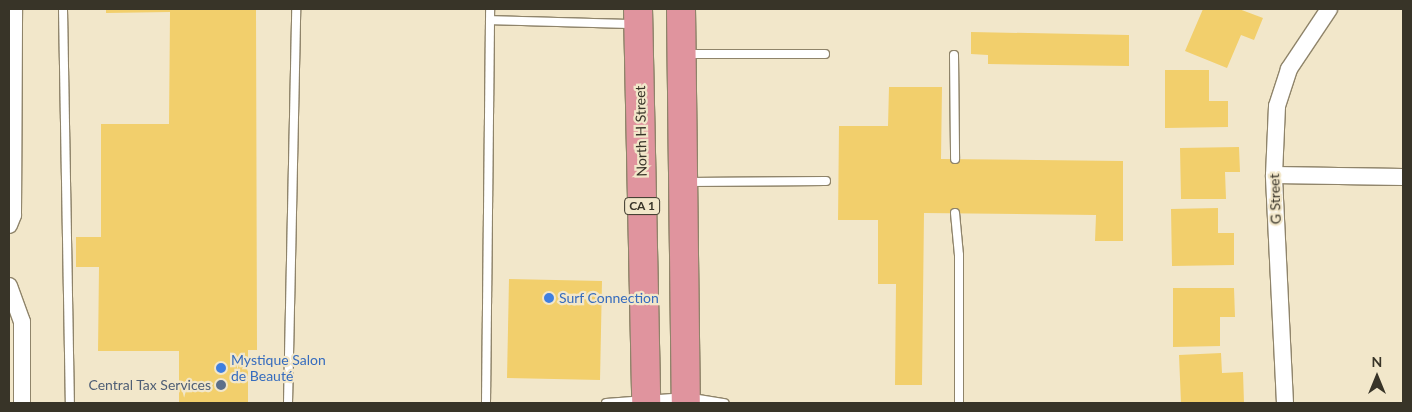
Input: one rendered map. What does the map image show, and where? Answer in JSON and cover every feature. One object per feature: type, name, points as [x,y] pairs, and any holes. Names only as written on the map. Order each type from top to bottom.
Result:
[{"type":"highway","points":[[681,9],[686,400]]},
{"type":"highway","name":"North H Street","points":[[638,16],[646,400]]},
{"type":"street","points":[[9,226],[13,215],[14,9]]},
{"type":"street","name":"G Street","points":[[1285,403],[1274,175],[1277,106],[1289,69],[1329,9]]},
{"type":"street","points":[[1274,175],[1403,176]]},
{"type":"street","points":[[9,286],[22,322],[22,403]]},
{"type":"lane","points":[[63,9],[70,403]]},
{"type":"lane","points":[[288,403],[296,9]]},
{"type":"lane","points":[[486,403],[490,9]]},
{"type":"lane","points":[[490,20],[638,16]]},
{"type":"lane","points":[[682,54],[825,54]]},
{"type":"lane","points":[[954,55],[955,159]]},
{"type":"lane","points":[[683,182],[826,181]]},
{"type":"lane","points":[[955,214],[959,255],[959,403]]},
{"type":"lane","points":[[606,403],[646,400],[686,400],[725,403]]},
{"type":"building","points":[[106,9],[256,9],[257,350],[248,350],[248,403],[179,403],[179,351],[98,351],[99,267],[76,267],[76,237],[101,237],[101,124],[169,124],[170,12],[106,13]]},
{"type":"building","points":[[1203,9],[1239,9],[1263,18],[1254,40],[1241,35],[1227,68],[1185,51]]},
{"type":"building","points":[[971,32],[1129,35],[1129,66],[988,64],[988,55],[971,54]]},
{"type":"building","points":[[1165,70],[1209,70],[1209,101],[1228,101],[1228,127],[1165,128]]},
{"type":"building","points":[[889,87],[942,87],[941,159],[1123,161],[1123,241],[1095,241],[1096,215],[924,213],[922,385],[895,385],[896,284],[878,284],[878,220],[838,220],[839,126],[888,126]]},
{"type":"building","points":[[1239,147],[1240,172],[1225,172],[1226,199],[1181,199],[1180,148]]},
{"type":"building","points":[[1218,208],[1218,233],[1234,233],[1234,265],[1172,266],[1171,209]]},
{"type":"building","points":[[509,279],[602,281],[600,380],[507,378]]},
{"type":"building","points":[[1173,288],[1234,288],[1235,317],[1220,317],[1220,346],[1173,347]]},
{"type":"building","points":[[1221,353],[1222,373],[1243,372],[1244,403],[1181,403],[1179,355]]},
{"type":"place","name":"Surf Connection","points":[[549,298]]},
{"type":"place","name":"Mystique Salon de Beauté","points":[[221,368]]},
{"type":"place","name":"Central Tax Services","points":[[221,385]]}]
